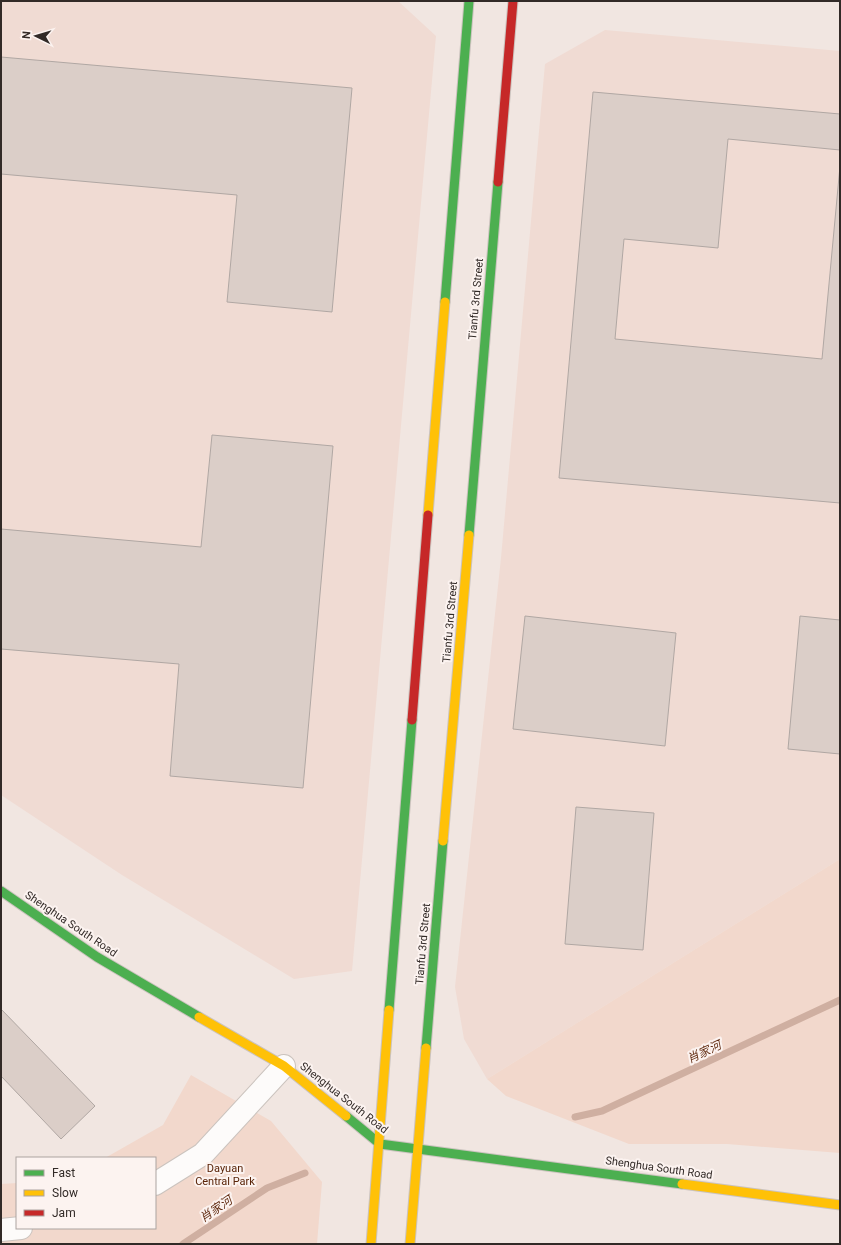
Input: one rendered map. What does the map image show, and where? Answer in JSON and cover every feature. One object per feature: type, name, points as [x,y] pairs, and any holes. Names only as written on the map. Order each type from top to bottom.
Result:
[{"type":"street","points":[[372,1244],[469,1]]},
{"type":"street","name":"Tianfu 3rd Street","points":[[410,1244],[513,1]]},
{"type":"street","name":"Shenghua South Road","points":[[1,891],[97,957],[284,1066],[380,1144],[840,1205]]},
{"type":"street","points":[[156,1183],[204,1154],[284,1066]]},
{"type":"street","points":[[1,1230],[16,1228]]},
{"type":"shaded area","points":[[1,1],[398,1],[436,36],[352,971],[294,979],[122,875],[1,795]]},
{"type":"shaded area","points":[[605,30],[840,51],[840,859],[487,1079],[464,1039],[455,987],[501,558],[545,64]]},
{"type":"green space","points":[[840,859],[840,1153],[727,1144],[629,1144],[506,1096],[487,1079]]},
{"type":"green space","name":"Dayuan Central Park","points":[[191,1075],[271,1121],[322,1182],[317,1244],[1,1244],[1,1184],[16,1183],[16,1229],[156,1229],[156,1157],[107,1157],[163,1125]]},
{"type":"building","points":[[1,57],[352,88],[332,312],[227,302],[237,195],[1,174]]},
{"type":"building","points":[[593,92],[840,114],[840,150],[728,139],[718,248],[624,239],[615,339],[822,359],[840,166],[840,503],[559,478]]},
{"type":"building","points":[[212,435],[333,446],[303,788],[170,776],[179,664],[1,649],[1,529],[201,547]]},
{"type":"building","points":[[525,616],[676,633],[665,746],[513,729]]},
{"type":"building","points":[[800,616],[840,620],[840,754],[788,749]]},
{"type":"building","points":[[576,807],[654,813],[643,950],[565,944]]},
{"type":"building","points":[[1,1009],[95,1106],[61,1139],[1,1076]]},
{"type":"waterway","name":"肖家河","points":[[575,1117],[602,1111],[840,1000]]},
{"type":"waterway","name":"肖家河","points":[[183,1244],[267,1188],[305,1173]]},
{"type":"traffic: fast","points":[[445,302],[469,1]]},
{"type":"traffic: fast","points":[[469,535],[498,182]]},
{"type":"traffic: fast","points":[[389,1010],[412,720]]},
{"type":"traffic: fast","points":[[426,1048],[443,841]]},
{"type":"traffic: fast","points":[[1,891],[97,957],[199,1017]]},
{"type":"traffic: fast","points":[[346,1116],[380,1144],[682,1184]]},
{"type":"traffic: slow","points":[[428,515],[445,302]]},
{"type":"traffic: slow","points":[[443,841],[469,535]]},
{"type":"traffic: slow","points":[[371,1244],[389,1010]]},
{"type":"traffic: slow","points":[[199,1017],[284,1066],[346,1116]]},
{"type":"traffic: slow","points":[[410,1244],[426,1048]]},
{"type":"traffic: slow","points":[[682,1184],[840,1205]]},
{"type":"traffic: jam","points":[[498,182],[513,1]]},
{"type":"traffic: jam","points":[[412,720],[428,515]]}]
